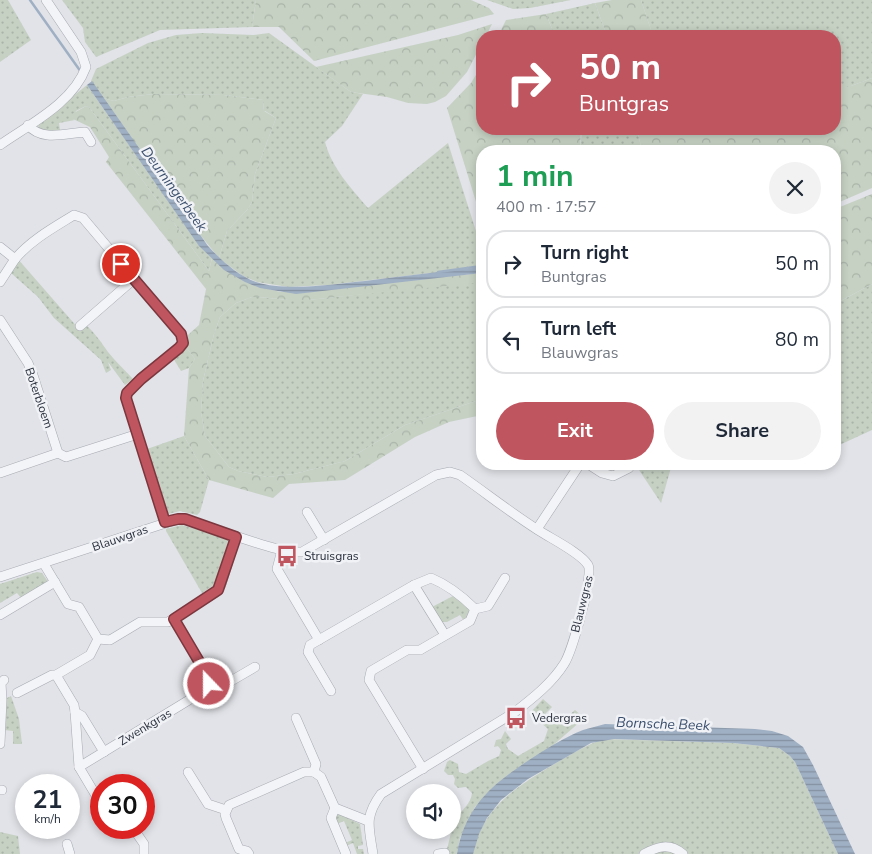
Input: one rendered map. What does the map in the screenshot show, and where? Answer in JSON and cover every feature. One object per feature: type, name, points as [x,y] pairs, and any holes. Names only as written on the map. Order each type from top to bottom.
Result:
[{"type":"street","points":[[0,145],[61,102],[70,93],[86,67],[81,52],[46,0]]},
{"type":"street","points":[[28,125],[33,131],[45,135],[85,132],[91,142]]},
{"type":"street","points":[[0,282],[23,249],[74,215],[78,216],[83,218],[181,334],[183,343],[179,348],[141,379],[127,393],[126,398],[165,522]]},
{"type":"street","points":[[0,247],[15,259]]},
{"type":"street","points":[[80,326],[134,279]]},
{"type":"street","name":"Boterbloem","points":[[0,320],[28,363],[58,453]]},
{"type":"street","points":[[0,473],[58,453],[66,457],[138,434]]},
{"type":"street","points":[[536,529],[576,470]]},
{"type":"street","points":[[597,470],[613,476],[625,470]]},
{"type":"street","name":"Blauwgras","points":[[0,577],[178,519],[185,519],[236,537],[293,553],[302,552],[436,475],[450,472],[460,475],[536,529],[581,557],[588,564],[590,570],[586,592],[571,649],[566,662],[557,674],[534,697],[515,712],[381,794],[371,808],[368,821]]},
{"type":"street","points":[[307,512],[324,540]]},
{"type":"street","points":[[98,639],[110,640],[140,622],[168,622],[218,590],[236,537]]},
{"type":"street","points":[[282,550],[277,568],[319,640]]},
{"type":"street","points":[[44,564],[68,604],[79,607],[98,639]]},
{"type":"street","points":[[331,691],[308,652],[310,645],[414,585],[431,578],[444,583],[476,609]]},
{"type":"street","points":[[423,769],[369,679],[371,671],[407,650],[420,650],[470,620],[476,609],[488,606],[504,578]]},
{"type":"street","points":[[0,615],[55,582]]},
{"type":"street","points":[[414,585],[445,635]]},
{"type":"street","points":[[174,619],[210,680],[209,684],[219,688],[255,667]]},
{"type":"street","points":[[17,693],[52,675],[56,675],[90,655],[98,639]]},
{"type":"street","name":"Zwenkgras","points":[[56,675],[74,705],[79,767],[90,786]]},
{"type":"street","points":[[0,744],[1,683],[4,680]]},
{"type":"street","name":"Zwenkgras","points":[[79,767],[207,689],[209,684]]},
{"type":"street","name":"Zwenkgras","points":[[75,712],[82,716],[104,752]]},
{"type":"street","points":[[296,718],[316,764],[314,772]]},
{"type":"street","points":[[188,772],[208,804],[226,810]]},
{"type":"street","points":[[239,849],[226,818],[228,805],[304,772],[314,772],[321,777],[335,808],[368,821],[373,854]]},
{"type":"street","points":[[335,808],[331,818],[346,854]]},
{"type":"street","points":[[141,839],[144,844],[144,854]]},
{"type":"street","points":[[67,844],[70,854]]},
{"type":"street","points":[[644,854],[658,847],[665,846],[674,848],[684,854]]},
{"type":"street","points":[[230,854],[239,849],[247,851],[249,854]]},
{"type":"green space","points":[[0,0],[8,0],[31,40],[0,62]]},
{"type":"green space","points":[[62,0],[256,0],[252,27],[160,30],[96,57],[85,42],[83,28]]},
{"type":"green space","points":[[256,0],[471,0],[489,8],[494,14],[314,61],[279,27],[252,27]]},
{"type":"green space","points":[[487,0],[571,0],[530,8],[513,9]]},
{"type":"green space","points":[[612,0],[641,0],[651,30],[605,30],[595,3]]},
{"type":"green space","points":[[641,0],[872,0],[872,78],[851,86],[841,86],[841,30],[651,30]]},
{"type":"green space","points":[[595,3],[605,30],[553,30],[546,14]]},
{"type":"green space","points":[[546,14],[553,30],[501,30],[506,20]]},
{"type":"green space","points":[[492,24],[489,30],[476,30],[476,55],[467,72],[446,96],[427,104],[408,103],[387,97],[351,92],[316,67],[458,35]]},
{"type":"green space","points":[[202,33],[253,35],[269,33],[351,92],[363,94],[342,126],[325,142],[337,169],[368,208],[448,143],[476,231],[476,268],[328,285],[288,287],[257,282],[243,276],[221,260],[219,258],[227,231],[252,202],[255,174],[276,118],[264,112],[263,100],[224,95],[154,94],[128,97],[114,101],[103,98],[91,81],[96,69],[148,43],[176,35]]},
{"type":"green space","points":[[476,75],[476,135],[581,135],[580,145],[476,145],[476,202],[447,108],[471,83]]},
{"type":"green space","points":[[872,78],[872,188],[841,201],[841,145],[641,145],[638,135],[841,135],[841,86],[851,86]]},
{"type":"green space","points":[[87,85],[199,245],[212,258],[209,271],[89,107],[86,106],[76,111],[73,119],[75,120],[59,123],[60,130],[47,132],[39,129],[38,124]]},
{"type":"green space","points":[[154,94],[224,95],[263,100],[264,111],[276,118],[255,174],[252,202],[227,231],[219,258],[192,225],[103,98],[114,101],[128,97]]},
{"type":"green space","points":[[86,106],[89,107],[209,271],[212,258],[235,276],[262,287],[281,292],[476,274],[475,283],[308,300],[252,297],[236,303],[220,317],[214,334],[203,381],[201,412],[205,436],[229,467],[238,471],[267,477],[294,474],[345,461],[405,425],[476,401],[476,416],[449,422],[415,437],[345,480],[289,484],[273,498],[209,480],[184,436],[189,368],[195,359],[186,347],[188,335],[199,325],[206,289],[106,162],[109,157],[90,127],[73,119],[72,114]]},
{"type":"green space","points":[[581,135],[638,135],[641,145],[581,145]]},
{"type":"green space","points":[[872,194],[872,284],[841,301],[841,207]]},
{"type":"green space","points":[[17,258],[79,329],[85,324],[133,379],[125,385],[108,362],[111,370],[106,373],[101,360],[54,318],[38,297],[11,273]]},
{"type":"green space","points":[[476,282],[476,401],[405,425],[345,461],[294,474],[267,477],[238,471],[229,467],[205,436],[201,412],[203,381],[220,317],[236,303],[252,297],[308,300]]},
{"type":"green space","points":[[872,284],[872,430],[841,444],[841,301]]},
{"type":"green space","points":[[186,347],[195,359],[189,368],[181,371],[173,358]]},
{"type":"green space","points":[[184,436],[209,480],[200,512],[197,515],[180,511],[168,514],[147,449]]},
{"type":"green space","points":[[639,470],[670,470],[661,503]]},
{"type":"green space","points":[[182,525],[227,538],[228,541],[216,584],[202,593],[166,531],[166,529]]},
{"type":"green space","points":[[37,572],[42,573],[49,583],[22,599],[17,593],[0,603],[0,584]]},
{"type":"green space","points":[[453,596],[467,605],[470,610],[468,618],[464,621],[460,615],[447,622],[440,622],[432,607]]},
{"type":"green space","points":[[11,696],[19,719],[22,744],[13,744],[13,731],[4,730],[5,699]]},
{"type":"green space","points":[[543,699],[552,707],[545,714],[553,722],[560,716],[565,719],[575,710],[583,717],[581,721],[550,748],[523,765],[475,807],[461,836],[461,811],[468,803],[472,793],[466,787],[461,788],[461,784],[454,784],[455,779],[453,775],[448,775],[444,771],[447,762],[450,760],[458,764],[459,772],[466,774],[499,756],[501,750],[498,746],[494,747],[496,740],[501,739],[505,731],[511,739],[506,744],[508,749],[518,756],[544,741],[548,729],[530,713]]},
{"type":"green space","points":[[605,739],[733,743],[779,748],[795,762],[838,854],[473,854],[484,823],[504,799],[528,780],[556,763],[586,746]]},
{"type":"green space","points":[[339,814],[360,824],[363,845],[358,846],[358,849],[363,849],[364,854],[357,854],[353,843],[346,846],[345,843],[352,840],[344,821],[337,824],[335,816]]},
{"type":"green space","points":[[0,832],[15,835],[15,839],[18,839],[20,854],[0,854]]},
{"type":"green space","points":[[449,839],[460,839],[457,854],[445,854]]},
{"type":"water","points":[[92,81],[208,246],[230,267],[249,279],[268,285],[296,287],[339,284],[476,268],[476,274],[296,294],[260,288],[245,282],[224,270],[199,246],[87,85]]},
{"type":"water","points":[[605,724],[755,729],[772,731],[788,736],[803,747],[855,854],[838,854],[795,762],[779,748],[733,743],[614,739],[591,743],[528,779],[501,800],[487,818],[479,834],[473,854],[457,854],[467,821],[481,799],[519,767],[546,749],[583,730]]},
{"type":"waterway","name":"Deurningerbeek","points":[[30,0],[81,72]]},
{"type":"waterway","name":"Deurningerbeek","points":[[438,272],[476,267]]},
{"type":"place","name":"Struisgras","points":[[287,556]]},
{"type":"place","name":"Vedergras","points":[[516,718]]},
{"type":"route","points":[[121,264],[181,334],[183,343],[141,379],[127,393],[126,398],[165,522],[185,519],[236,537],[218,590],[174,619],[210,680],[209,684]]},
{"type":"water label","name":"Bornsche Beek","points":[[663,724]]}]
